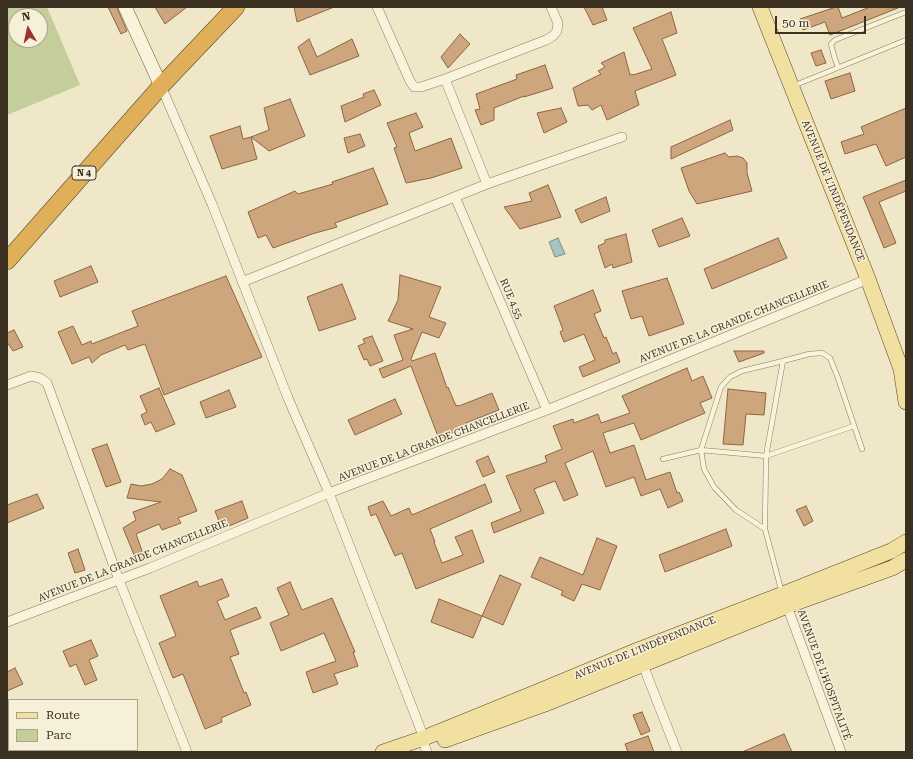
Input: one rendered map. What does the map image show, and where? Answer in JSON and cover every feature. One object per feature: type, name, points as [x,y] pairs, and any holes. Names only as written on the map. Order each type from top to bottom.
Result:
[{"type":"highway","name":"N 4","points":[[7,261],[161,86],[236,7]]},
{"type":"main road","name":"AVENUE DE L'INDÉPENDANCE","points":[[760,7],[904,372],[906,401]]},
{"type":"main road","name":"AVENUE DE L'INDÉPENDANCE","points":[[383,752],[422,747],[545,704],[643,665],[891,551],[906,542]]},
{"type":"main road","name":"AVENUE DE L'INDÉPENDANCE","points":[[422,747],[537,692],[638,650],[785,600],[892,568],[906,560]]},
{"type":"street","points":[[125,7],[212,204],[288,398],[329,493],[422,747]]},
{"type":"street","points":[[376,7],[414,87],[421,87],[445,79],[553,36],[557,31],[558,23],[551,7]]},
{"type":"street","points":[[445,79],[487,184]]},
{"type":"street","points":[[242,282],[487,184],[622,137]]},
{"type":"street","name":"RUE 4.55","points":[[455,197],[548,410]]},
{"type":"street","name":"AVENUE DE LA GRANDE CHANCELLERIE","points":[[7,622],[119,580],[329,493],[548,410],[868,279]]},
{"type":"street","points":[[7,386],[31,376],[40,378],[47,383],[119,580],[186,752]]},
{"type":"street","name":"AVENUE DE L'HOSPITALITÉ","points":[[785,600],[841,752]]},
{"type":"street","points":[[643,665],[677,752]]},
{"type":"lane","points":[[838,67],[831,44],[835,40],[906,12]]},
{"type":"lane","points":[[791,86],[906,40]]},
{"type":"lane","points":[[765,529],[736,510],[714,487],[704,469],[700,450],[721,387],[730,377],[742,371],[809,354],[822,353],[830,358],[862,449]]},
{"type":"lane","points":[[783,361],[766,456],[765,529],[785,600]]},
{"type":"lane","points":[[663,459],[700,450],[766,456],[854,426]]},
{"type":"green space","points":[[7,7],[47,7],[8,8],[8,48],[48,48],[48,9],[80,85],[7,115]]},
{"type":"water","points":[[558,238],[565,254],[555,257],[549,242]]},
{"type":"building","points":[[108,7],[117,7],[127,31],[121,34]]},
{"type":"building","points":[[155,7],[187,7],[165,24]]},
{"type":"building","points":[[294,7],[334,7],[297,22]]},
{"type":"building","points":[[584,7],[602,7],[607,20],[593,25]]},
{"type":"building","points":[[838,7],[842,18],[870,7],[898,8],[830,35],[825,22],[803,30],[800,19]]},
{"type":"building","points":[[671,12],[677,33],[662,39],[676,75],[635,91],[639,105],[607,120],[601,105],[592,110],[588,105],[578,106],[573,88],[601,74],[598,71],[605,67],[601,63],[624,52],[630,75],[652,69],[633,28]]},
{"type":"building","points":[[460,34],[470,44],[448,68],[441,57]]},
{"type":"building","points":[[309,39],[317,57],[352,39],[359,56],[310,75],[298,47]]},
{"type":"building","points":[[821,50],[826,63],[816,66],[811,53]]},
{"type":"building","points":[[545,65],[553,88],[524,96],[494,108],[494,120],[481,125],[475,110],[480,109],[476,94],[517,79],[516,75]]},
{"type":"building","points":[[850,73],[855,91],[831,99],[825,81]]},
{"type":"building","points":[[374,90],[381,105],[345,122],[341,106],[364,97],[363,94]]},
{"type":"building","points":[[290,99],[305,136],[269,151],[251,137],[269,130],[264,108]]},
{"type":"building","points":[[561,108],[567,122],[544,133],[537,113]]},
{"type":"building","points":[[906,108],[906,157],[886,166],[876,144],[845,154],[841,142],[864,134],[861,127]]},
{"type":"building","points":[[416,113],[423,127],[409,133],[415,151],[451,138],[462,168],[431,178],[406,183],[394,148],[397,147],[387,123]]},
{"type":"building","points":[[730,120],[733,130],[671,159],[671,147]]},
{"type":"building","points":[[240,126],[243,139],[251,137],[257,159],[222,169],[210,136]]},
{"type":"building","points":[[360,134],[365,146],[348,153],[344,138]]},
{"type":"building","points":[[725,153],[729,157],[737,156],[743,158],[747,163],[747,173],[752,191],[697,204],[689,191],[681,168]]},
{"type":"building","points":[[373,168],[388,204],[335,223],[337,227],[273,248],[266,235],[258,238],[248,212],[295,191],[298,194],[333,184],[332,182]]},
{"type":"building","points":[[906,180],[906,191],[879,202],[896,243],[884,248],[863,197]]},
{"type":"building","points":[[548,185],[561,217],[520,229],[504,207],[532,201],[529,193]]},
{"type":"building","points":[[606,197],[610,211],[581,223],[575,210]]},
{"type":"building","points":[[682,218],[690,236],[659,247],[652,230]]},
{"type":"building","points":[[626,234],[632,262],[613,268],[612,264],[605,268],[598,246],[605,243],[605,240]]},
{"type":"building","points":[[778,238],[787,258],[712,289],[704,269]]},
{"type":"building","points":[[91,266],[98,282],[60,297],[54,281]]},
{"type":"building","points":[[400,275],[441,287],[429,317],[446,323],[439,338],[422,332],[411,359],[412,361],[435,353],[447,388],[448,387],[456,406],[492,393],[499,410],[466,423],[467,426],[439,439],[411,366],[383,378],[379,369],[403,360],[394,335],[413,329],[388,321],[398,300]]},
{"type":"building","points":[[226,276],[262,357],[164,395],[145,344],[128,350],[125,345],[101,355],[92,363],[89,357],[72,364],[58,332],[73,326],[82,345],[91,341],[92,344],[138,326],[132,311]]},
{"type":"building","points":[[667,278],[684,324],[649,336],[642,316],[631,319],[622,291]]},
{"type":"building","points":[[342,284],[356,319],[319,331],[307,297]]},
{"type":"building","points":[[593,290],[601,311],[594,314],[604,338],[606,337],[613,354],[616,352],[620,362],[583,377],[579,367],[595,360],[584,334],[564,342],[560,332],[563,330],[554,306]]},
{"type":"building","points":[[14,330],[23,347],[13,351],[7,342],[7,333]]},
{"type":"building","points":[[372,336],[383,361],[370,366],[367,359],[364,360],[358,346],[365,343],[363,339]]},
{"type":"building","points":[[734,351],[764,351],[764,353],[739,362]]},
{"type":"building","points":[[687,368],[692,381],[703,376],[712,398],[700,403],[705,413],[641,440],[634,423],[603,433],[610,453],[634,445],[646,480],[670,472],[677,493],[679,492],[683,501],[668,508],[660,489],[641,496],[634,477],[606,487],[593,451],[565,463],[578,495],[564,501],[555,481],[534,489],[544,513],[494,533],[491,523],[521,511],[506,476],[547,462],[545,456],[562,449],[553,426],[573,419],[574,423],[598,414],[601,423],[630,413],[622,396]]},
{"type":"building","points":[[159,388],[175,424],[156,432],[151,422],[145,425],[141,415],[147,412],[140,396]]},
{"type":"building","points":[[728,389],[766,393],[764,415],[746,414],[743,445],[723,444]]},
{"type":"building","points":[[229,390],[236,407],[206,418],[200,402]]},
{"type":"building","points":[[395,399],[402,414],[355,435],[348,420]]},
{"type":"building","points":[[107,444],[121,482],[106,487],[92,449]]},
{"type":"building","points":[[488,456],[495,472],[483,477],[476,461]]},
{"type":"building","points":[[170,469],[182,475],[197,511],[178,518],[181,523],[162,530],[159,524],[136,534],[145,559],[137,562],[123,528],[136,520],[133,512],[161,502],[127,498],[131,484],[141,486],[152,484],[162,479]]},
{"type":"building","points":[[485,484],[492,502],[430,529],[442,563],[463,555],[455,537],[472,530],[484,562],[416,589],[402,553],[395,556],[376,514],[371,516],[368,507],[383,501],[391,516],[409,508],[412,515]]},
{"type":"building","points":[[37,494],[44,508],[7,523],[7,505]]},
{"type":"building","points":[[242,501],[248,518],[222,529],[215,511]]},
{"type":"building","points":[[806,506],[813,521],[804,526],[796,510]]},
{"type":"building","points":[[726,529],[732,546],[665,572],[659,555]]},
{"type":"building","points":[[597,538],[617,546],[600,590],[582,584],[574,601],[561,595],[563,591],[531,577],[540,557],[583,575]]},
{"type":"building","points":[[78,549],[85,570],[75,573],[68,553]]},
{"type":"building","points":[[500,575],[521,584],[503,625],[482,616]]},
{"type":"building","points":[[222,579],[229,596],[217,601],[225,620],[256,607],[261,618],[230,630],[239,654],[230,657],[244,693],[246,692],[251,705],[221,718],[222,722],[205,729],[183,674],[173,678],[159,643],[176,636],[160,596],[197,581],[199,587]]},
{"type":"building","points":[[290,582],[302,610],[332,598],[355,652],[353,652],[358,666],[334,674],[338,684],[313,693],[306,672],[336,661],[324,633],[281,651],[270,623],[289,615],[277,588]]},
{"type":"building","points":[[439,599],[482,616],[473,638],[431,622]]},
{"type":"building","points":[[91,640],[98,656],[89,660],[97,680],[85,685],[76,664],[70,667],[63,651]]},
{"type":"building","points":[[15,668],[23,684],[7,691],[7,672]]},
{"type":"building","points":[[642,712],[650,731],[641,735],[633,715]]},
{"type":"building","points":[[784,734],[792,752],[742,752]]},
{"type":"building","points":[[648,736],[654,752],[628,752],[625,744]]}]
